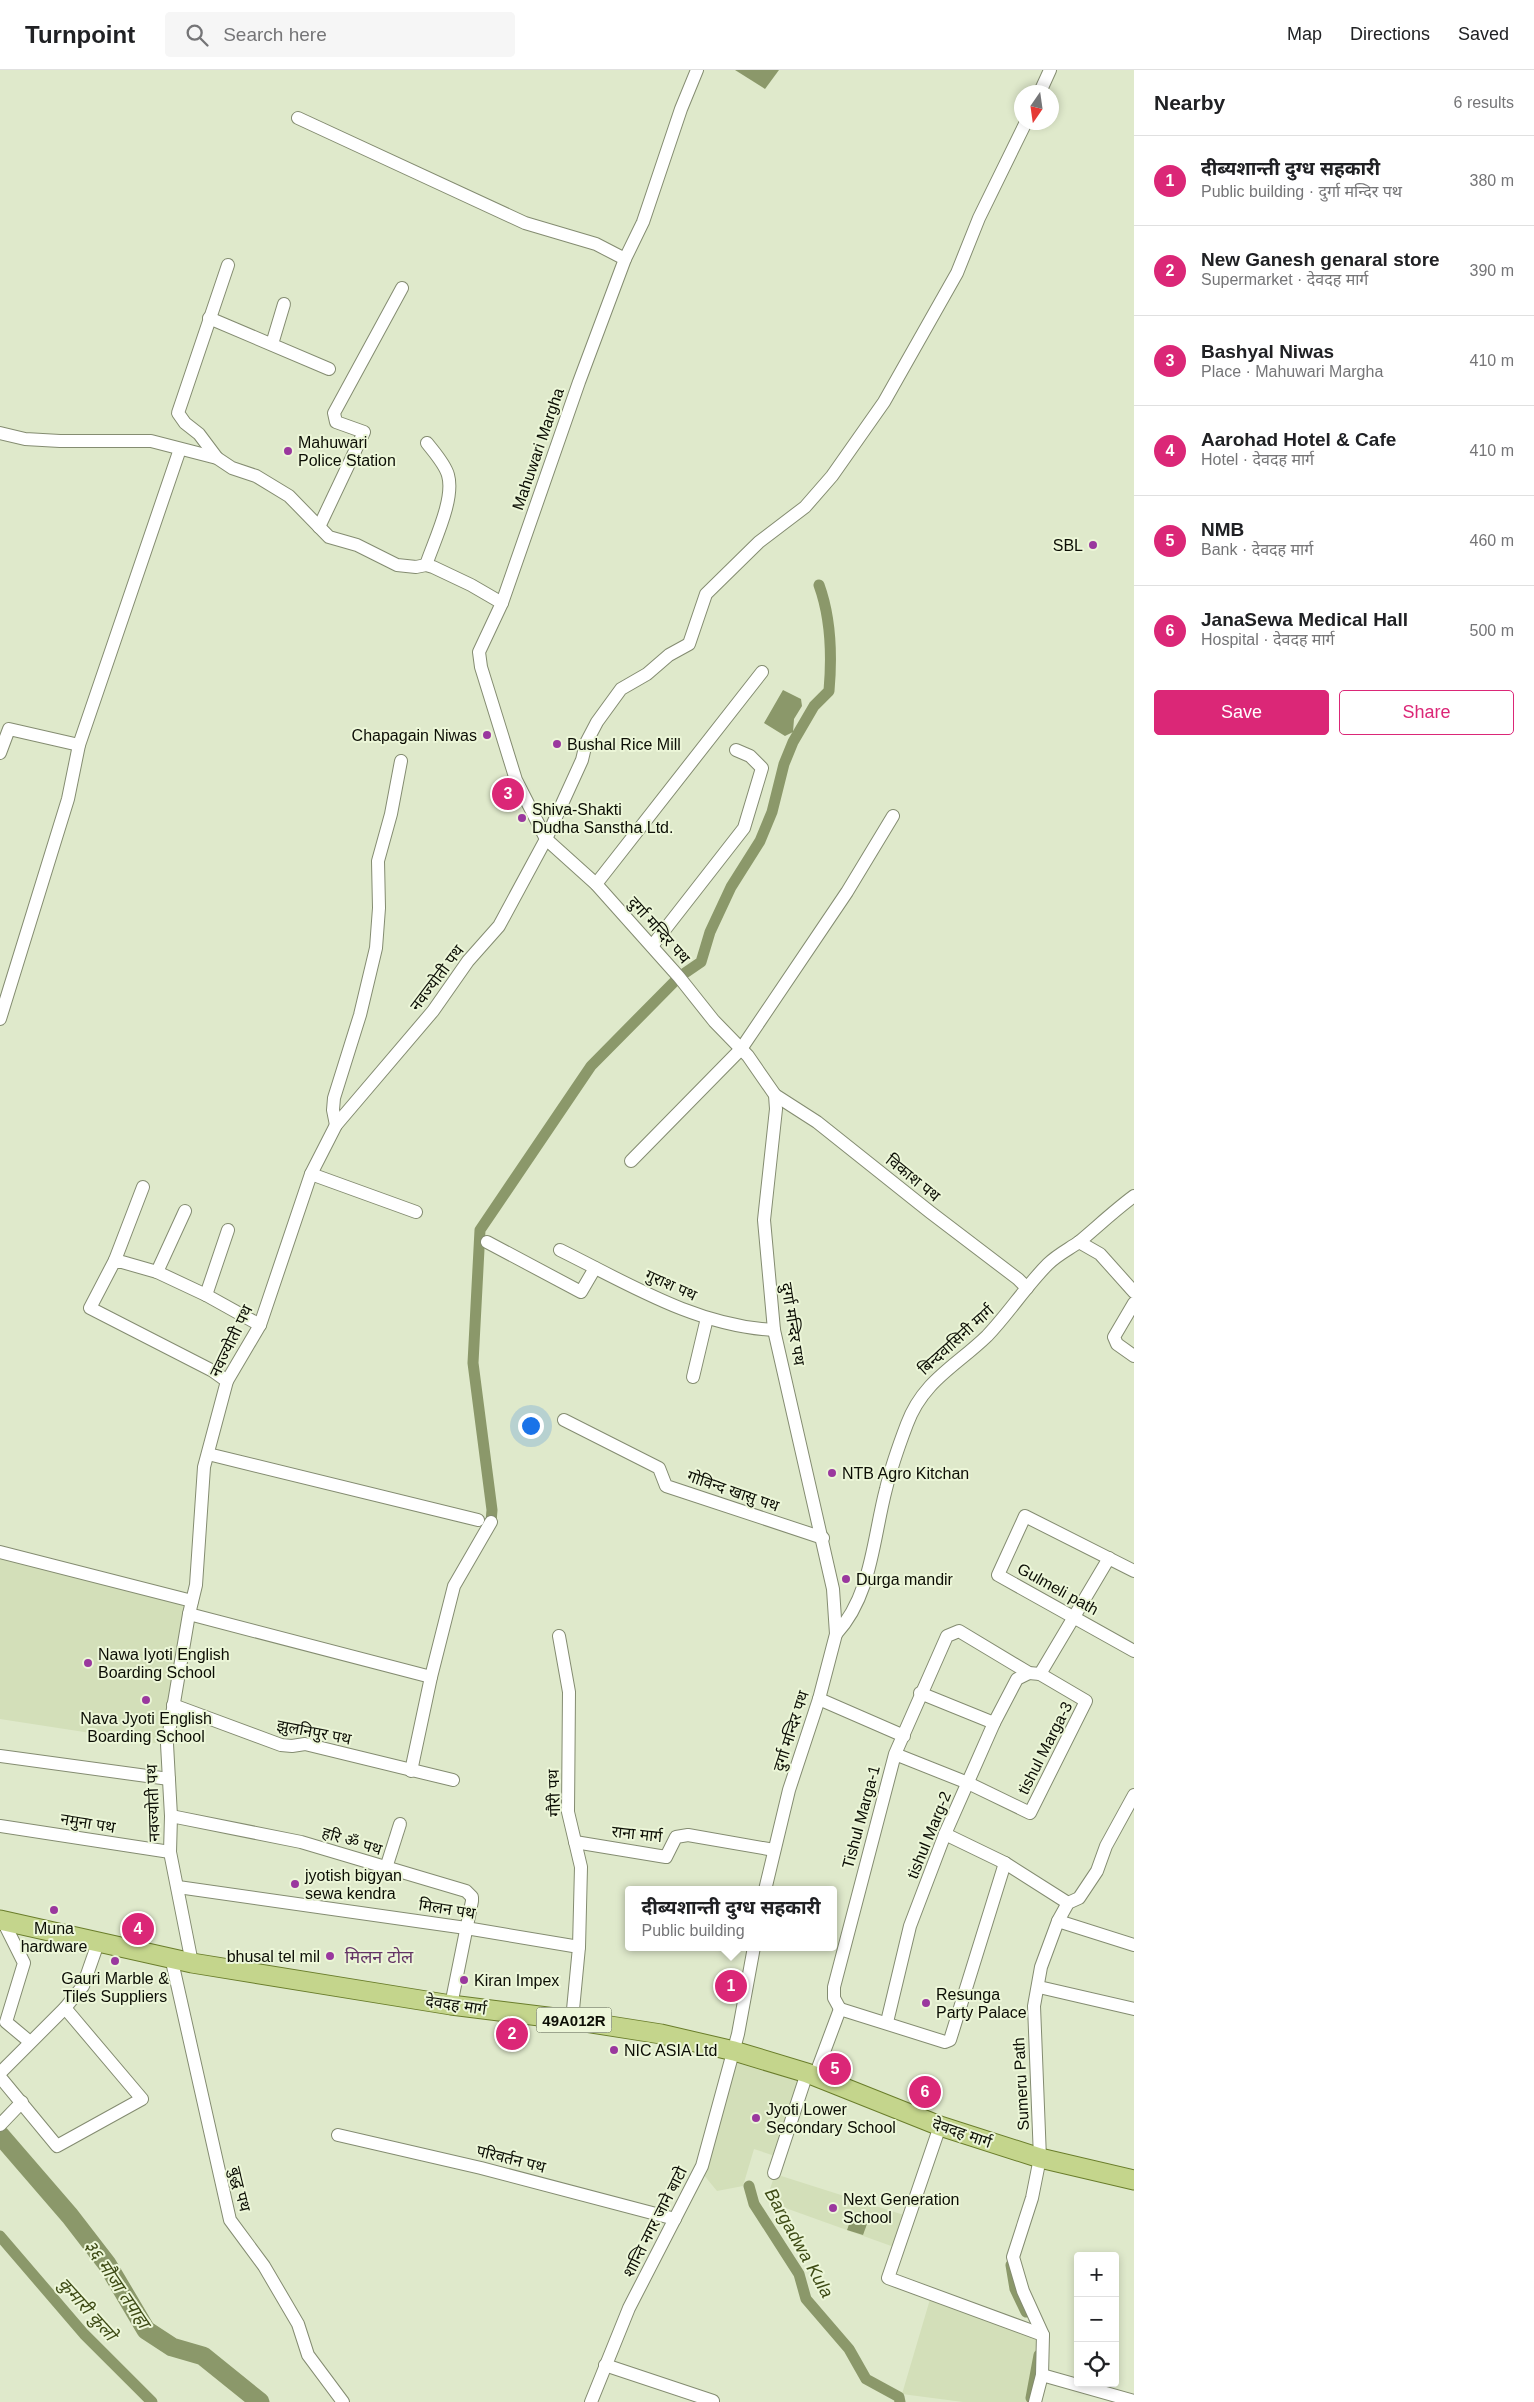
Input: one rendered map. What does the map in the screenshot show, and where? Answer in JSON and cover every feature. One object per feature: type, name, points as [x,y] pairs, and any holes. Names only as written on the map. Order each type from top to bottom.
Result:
[{"type":"main road","name":"देवदह मार्ग","points":[[1,1918],[192,1963],[451,2005],[572,2020],[662,2034],[734,2052],[811,2075],[940,2126],[1040,2158],[1134,2180]]},
{"type":"street","name":"Mahuwari Margha","points":[[546,839],[516,780],[481,667],[479,652],[502,603],[579,382],[625,259],[642,222],[680,109],[697,70]]},
{"type":"street","points":[[1043,85],[1050,70]]},
{"type":"street","points":[[298,118],[525,222],[596,244],[625,259]]},
{"type":"street","name":"नवज्योती पथ","points":[[192,1963],[170,1852],[171,1816],[167,1744],[189,1614],[196,1585],[201,1488],[227,1381],[260,1325],[311,1174],[336,1125],[421,1026],[468,961],[499,926],[546,839],[582,760],[586,743],[597,722],[621,689],[648,674],[669,655],[689,644],[706,594],[759,542],[804,507],[832,476],[860,439],[884,402],[958,273],[979,218],[1022,130]]},
{"type":"street","points":[[217,458],[200,434],[185,423],[178,414],[228,265]]},
{"type":"street","points":[[319,527],[364,432],[336,422],[334,413],[402,288]]},
{"type":"street","points":[[272,344],[284,304]]},
{"type":"street","points":[[209,318],[329,369]]},
{"type":"street","points":[[0,433],[24,439],[60,441],[151,441],[217,458],[232,468],[256,476],[289,496],[329,537],[357,545],[397,565],[416,567],[426,565],[471,585],[502,603]]},
{"type":"street","points":[[426,565],[441,522],[450,484],[448,473],[427,442]]},
{"type":"street","points":[[0,1019],[68,798],[79,745],[180,448]]},
{"type":"street","points":[[596,884],[762,672]]},
{"type":"street","points":[[0,753],[9,729],[79,745]]},
{"type":"street","points":[[652,946],[744,828],[762,768],[750,756],[736,750]]},
{"type":"street","points":[[336,1125],[333,1110],[334,1098],[360,1014],[376,948],[379,908],[378,861],[392,814],[401,761]]},
{"type":"street","points":[[631,1161],[741,1048],[842,900],[894,816]]},
{"type":"street","name":"दुर्गा मन्दिर पथ","points":[[546,839],[596,884],[652,946],[741,1048],[775,1095],[776,1109],[764,1220],[774,1330],[834,1589],[836,1634],[819,1699],[788,1790],[767,1886]]},
{"type":"street","name":"विकाश पथ","points":[[775,1095],[817,1122],[1027,1288]]},
{"type":"street","points":[[311,1174],[416,1212]]},
{"type":"street","points":[[142,1187],[115,1260],[90,1308],[213,1371],[227,1381]]},
{"type":"street","name":"बिन्दवासिनी मार्ग","points":[[836,1634],[850,1617],[865,1581],[886,1489],[907,1424],[916,1404],[926,1389],[940,1375],[973,1349],[1008,1315],[1049,1262],[1079,1242],[1134,1196]]},
{"type":"street","points":[[157,1272],[185,1211]]},
{"type":"street","points":[[206,1295],[228,1230]]},
{"type":"street","points":[[487,1242],[581,1292],[595,1268]]},
{"type":"street","points":[[1079,1242],[1100,1254],[1134,1292]]},
{"type":"street","name":"गुराश पथ","points":[[560,1250],[673,1306],[706,1318],[756,1329],[774,1330]]},
{"type":"street","points":[[115,1260],[157,1272],[206,1295],[260,1325]]},
{"type":"street","points":[[1134,1303],[1114,1337],[1117,1344],[1134,1356]]},
{"type":"street","points":[[694,1377],[706,1318]]},
{"type":"street","name":"गोविन्द खासु पथ","points":[[564,1420],[659,1468],[666,1486],[823,1538]]},
{"type":"street","points":[[208,1454],[478,1520]]},
{"type":"street","name":"Gulmeli path","points":[[1134,1571],[1024,1516],[998,1575],[1134,1651]]},
{"type":"street","points":[[411,1771],[431,1676],[454,1586],[491,1522]]},
{"type":"street","points":[[0,1552],[192,1601]]},
{"type":"street","name":"tishul Marg-2","points":[[887,2022],[910,1926],[945,1834],[994,1723],[1017,1679],[1034,1673],[1073,1616],[1109,1558]]},
{"type":"street","points":[[189,1614],[431,1676]]},
{"type":"street","name":"Tishul Marga-1","points":[[840,2010],[834,1998],[834,1986],[895,1754],[904,1736],[920,1693],[947,1636],[959,1631],[1034,1673]]},
{"type":"street","name":"गौरी पथ","points":[[560,1636],[570,1692],[568,1812],[581,1867],[579,1948]]},
{"type":"street","name":"tishul Marga-3","points":[[968,1783],[1030,1813],[1086,1701],[1034,1673]]},
{"type":"street","points":[[920,1693],[994,1723]]},
{"type":"street","points":[[819,1699],[904,1736]]},
{"type":"street","name":"झुलनिपुर पथ","points":[[173,1705],[281,1745],[305,1744],[453,1780]]},
{"type":"street","points":[[895,1754],[968,1783]]},
{"type":"street","points":[[0,1756],[169,1780]]},
{"type":"street","name":"Sumeru Path","points":[[1042,2335],[1023,2291],[1013,2257],[1025,2225],[1040,2158],[1034,2006],[1039,1987],[1041,1966],[1058,1921],[1068,1903],[1078,1898],[1097,1871],[1106,1846],[1134,1795]]},
{"type":"street","name":"हरि ॐ पथ","points":[[171,1816],[300,1842],[466,1891],[472,1897],[472,1902],[451,2005]]},
{"type":"street","points":[[386,1868],[400,1824]]},
{"type":"street","name":"नमुना पथ","points":[[0,1826],[170,1852]]},
{"type":"street","points":[[945,1834],[1004,1863],[1068,1903]]},
{"type":"street","name":"राना मार्ग","points":[[575,1842],[666,1856],[676,1837],[688,1835],[774,1850]]},
{"type":"street","points":[[774,2173],[811,2075],[840,2010],[887,2022],[945,2042],[950,2040],[1004,1863]]},
{"type":"street","name":"मिलन पथ","points":[[178,1886],[466,1928],[579,1948]]},
{"type":"street","points":[[1,1918],[24,1963],[6,2022],[30,2042]]},
{"type":"street","points":[[1058,1921],[1134,1945]]},
{"type":"street","points":[[0,2073],[65,2008],[83,1986],[98,1942]]},
{"type":"street","points":[[572,2020],[579,1948]]},
{"type":"street","points":[[734,2052],[753,1951]]},
{"type":"street","name":"बुद्ध पथ","points":[[171,1957],[230,2220],[264,2266],[298,2324],[308,2355],[343,2402]]},
{"type":"street","points":[[1039,1987],[1134,2009]]},
{"type":"street","points":[[0,2077],[57,2146],[142,2099],[65,2008]]},
{"type":"street","name":"शान्ति नगर जाने बाटो","points":[[591,2402],[629,2308],[702,2166],[734,2052]]},
{"type":"street","points":[[0,2125],[22,2102]]},
{"type":"street","points":[[940,2126],[888,2278],[1042,2335],[1042,2375],[1036,2402]]},
{"type":"street","name":"परिवर्तन पथ","points":[[338,2135],[481,2168],[675,2219]]},
{"type":"street","points":[[605,2365],[714,2400]]},
{"type":"street","points":[[1042,2375],[1134,2401]]},
{"type":"shaded area","points":[[735,70],[779,70],[765,89]]},
{"type":"shaded area","points":[[783,690],[801,699],[802,706],[794,719],[793,732],[785,736],[764,723]]},
{"type":"shaded area","name":"Nawa Iyoti English Boarding School","points":[[0,1556],[185,1606],[162,1744],[0,1719]]},
{"type":"shaded area","name":"Jyoti Lower Secondary School","points":[[737,2063],[805,2083],[778,2157],[754,2149],[743,2186],[717,2191],[703,2174]]},
{"type":"shaded area","name":"Next Generation School","points":[[775,2174],[904,2215],[894,2247],[766,2201]]},
{"type":"shaded area","points":[[851,2219],[867,2224],[863,2235],[847,2230]]},
{"type":"shaded area","points":[[931,2296],[1041,2339],[1031,2402],[963,2402],[902,2394]]},
{"type":"waterway","points":[[491,1522],[492,1510],[473,1363],[480,1230],[591,1066],[679,977],[701,962],[710,932],[731,887],[760,841],[772,812],[784,764],[793,742],[814,706],[829,691],[830,638],[826,611],[819,585]]},
{"type":"waterway","name":"३६ मौजा तपाहा","points":[[0,2135],[70,2216],[107,2264],[146,2330],[172,2347],[203,2356],[260,2402]]},
{"type":"waterway","name":"Bargadwa Kula","points":[[749,2186],[754,2204],[799,2274],[806,2299],[849,2349],[866,2379],[899,2397],[900,2402]]},
{"type":"waterway","name":"कुमारी कुलो","points":[[0,2236],[84,2334],[152,2402]]},
{"type":"waterway","points":[[1011,2265],[1015,2289],[1026,2312]]},
{"type":"waterway","points":[[1031,2398],[1039,2355]]},
{"type":"place","name":"Mahuwari Police Station","points":[[288,451]]},
{"type":"place","name":"SBL","points":[[1093,545]]},
{"type":"place","name":"Chapagain Niwas","points":[[487,735]]},
{"type":"place","name":"Bushal Rice Mill","points":[[557,744]]},
{"type":"place","name":"Bashyal Niwas","points":[[508,794]]},
{"type":"place","name":"Shiva-Shakti Dudha Sanstha Ltd.","points":[[522,818]]},
{"type":"place","name":"NTB Agro Kitchan","points":[[832,1473]]},
{"type":"place","name":"Durga mandir","points":[[846,1579]]},
{"type":"place","name":"Nawa Iyoti English Boarding School","points":[[88,1663]]},
{"type":"place","name":"Nava Jyoti English Boarding School","points":[[146,1700]]},
{"type":"place","name":"jyotish bigyan sewa kendra","points":[[295,1884]]},
{"type":"place","name":"Muna hardware","points":[[54,1910]]},
{"type":"place","name":"Aarohad Hotel & Cafe","points":[[138,1929]]},
{"type":"place","name":"bhusal tel mil","points":[[330,1956]]},
{"type":"place","name":"Gauri Marble & Tiles Suppliers","points":[[115,1961]]},
{"type":"place","name":"Kiran Impex","points":[[464,1980]]},
{"type":"place","name":"दीब्यशान्ती दुग्ध सहकारी","points":[[731,1986]]},
{"type":"place","name":"Resunga Party Palace","points":[[926,2003]]},
{"type":"place","name":"New Ganesh genaral store","points":[[512,2034]]},
{"type":"place","name":"NIC ASIA Ltd","points":[[614,2050]]},
{"type":"place","name":"NMB","points":[[835,2069]]},
{"type":"place","name":"JanaSewa Medical Hall","points":[[925,2092]]},
{"type":"place","name":"Jyoti Lower Secondary School","points":[[756,2118]]},
{"type":"place","name":"Next Generation School","points":[[833,2208]]},
{"type":"district","name":"मिलन टोल","points":[[379,1957]]}]
